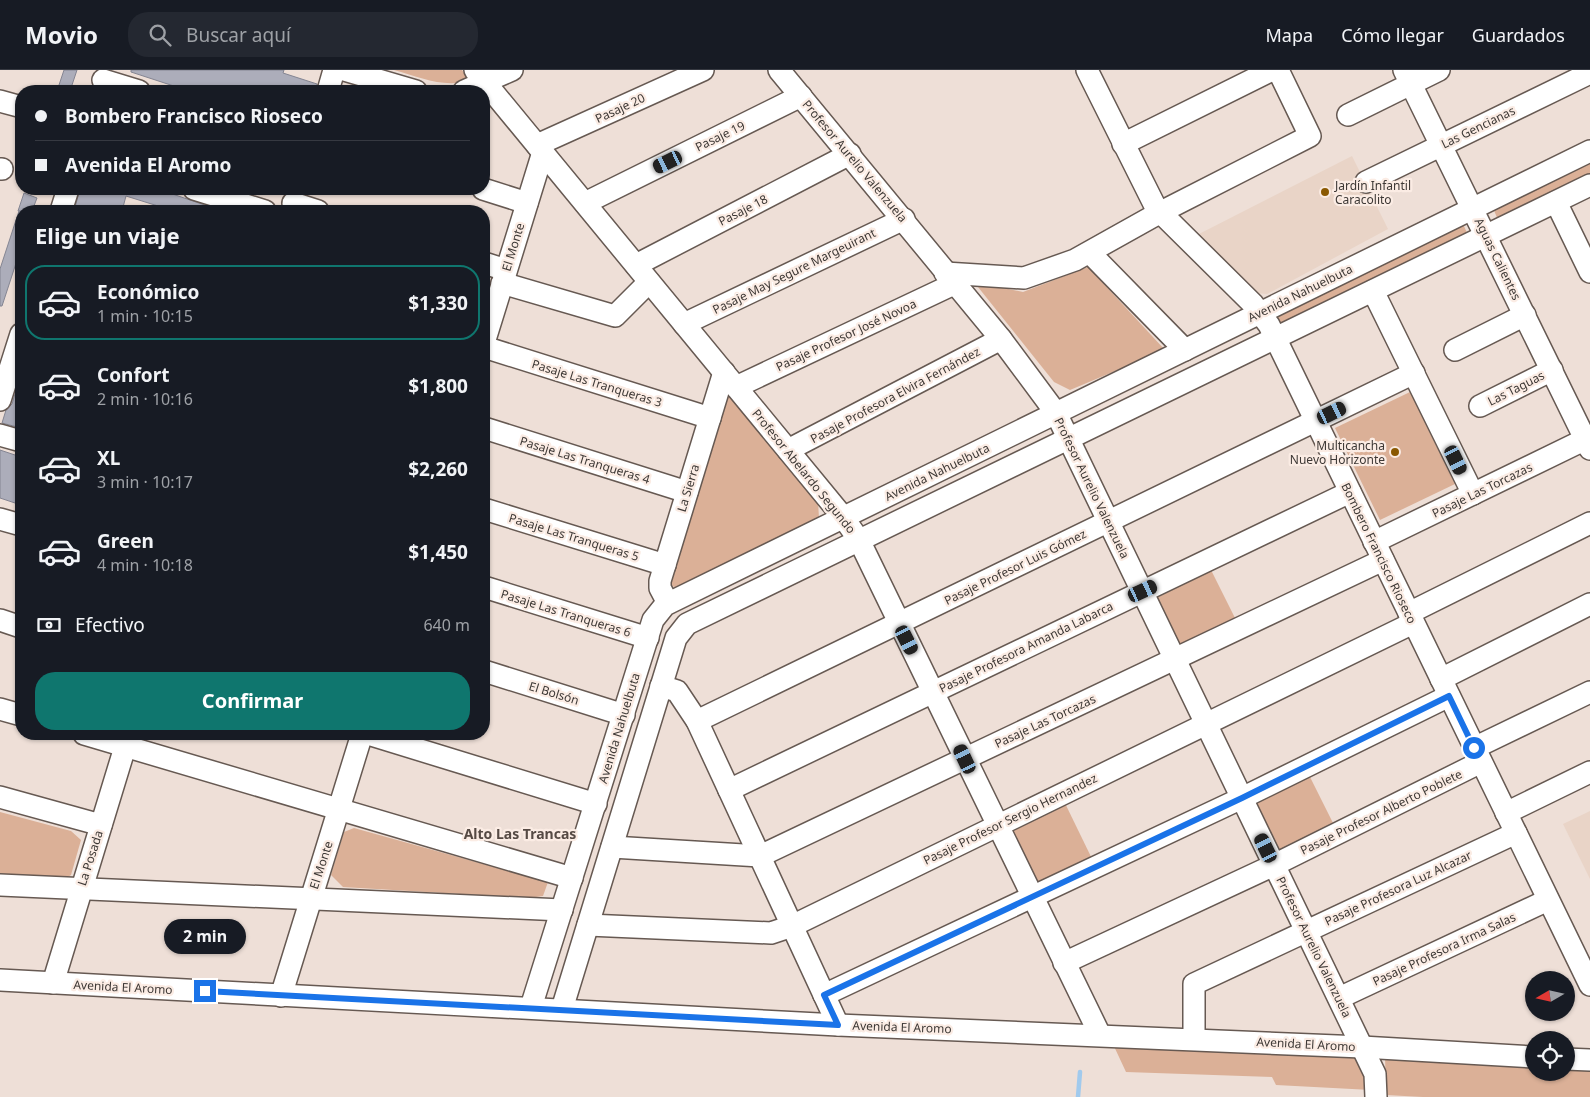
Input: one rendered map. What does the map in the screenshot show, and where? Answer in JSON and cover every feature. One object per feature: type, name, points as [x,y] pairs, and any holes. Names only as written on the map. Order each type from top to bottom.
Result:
[{"type":"street","points":[[330,85],[334,70]]},
{"type":"street","points":[[344,70],[395,85]]},
{"type":"street","points":[[471,85],[481,76],[512,70]]},
{"type":"street","name":"Pasaje 20","points":[[540,149],[702,70]]},
{"type":"street","name":"Profesor Aurelio Valenzuela","points":[[779,70],[1002,339],[1056,413],[1176,658],[1375,1074],[1376,1097]]},
{"type":"street","points":[[1123,144],[1272,70]]},
{"type":"street","name":"Pasaje Profesor José Novoa","points":[[730,380],[951,278],[1024,278],[1090,253],[1159,213],[1310,136],[1278,70]]},
{"type":"street","points":[[1348,114],[1408,77],[1439,70]]},
{"type":"street","name":"Bombero Francisco Rioseco","points":[[1093,72],[1123,144],[1159,213],[1261,313],[1275,338],[1590,985]]},
{"type":"street","name":"Las Gencianas","points":[[1366,182],[1590,73]]},
{"type":"street","name":"Aguas Calientes","points":[[1408,77],[1588,442]]},
{"type":"street","points":[[102,80],[118,85]]},
{"type":"street","name":"Profesor Abelardo Segundo","points":[[490,87],[843,517],[859,540],[1100,1035]]},
{"type":"street","name":"Pasaje 19","points":[[585,203],[801,96]]},
{"type":"street","name":"El Monte","points":[[490,323],[527,203],[540,149]]},
{"type":"street","name":"Avenida Nahuelbuta","points":[[531,1007],[654,620],[668,603],[1590,151]]},
{"type":"street","name":"Pasaje 18","points":[[636,265],[850,154]]},
{"type":"street","points":[[562,1009],[676,638],[687,624],[1590,185]]},
{"type":"street","points":[[490,191],[527,203]]},
{"type":"street","points":[[213,195],[246,205]]},
{"type":"street","points":[[1556,202],[1590,272]]},
{"type":"street","name":"Pasaje May Segure Margeuirant","points":[[684,324],[904,219]]},
{"type":"street","points":[[1090,253],[1185,350]]},
{"type":"street","points":[[490,267],[504,277],[615,316],[649,282]]},
{"type":"street","points":[[1373,291],[1473,494]]},
{"type":"street","points":[[1455,350],[1525,315]]},
{"type":"street","name":"Pasaje Profesora Elvira Fernández","points":[[788,450],[1002,339]]},
{"type":"street","name":"Pasaje Las Tranqueras 3","points":[[490,349],[710,418]]},
{"type":"street","points":[[0,400],[15,366]]},
{"type":"street","name":"Las Taguas","points":[[1480,406],[1552,370]]},
{"type":"street","name":"Pasaje Profesor Luis Gómez","points":[[697,721],[1414,373]]},
{"type":"street","name":"La Sierra","points":[[668,603],[660,588],[660,581],[710,418],[730,380]]},
{"type":"street","name":"Pasaje Las Tranqueras 4","points":[[490,430],[687,492]]},
{"type":"street","points":[[0,435],[15,439]]},
{"type":"street","name":"Pasaje Las Torcazas","points":[[612,847],[760,856],[1176,658],[1378,551],[1473,494],[1588,442]]},
{"type":"street","name":"Pasaje Profesora Amanda Labarca","points":[[729,790],[1350,492]]},
{"type":"street","name":"Pasaje Las Tranqueras 5","points":[[490,511],[665,565]]},
{"type":"street","points":[[0,519],[15,524]]},
{"type":"street","name":"Pasaje Profesor Sergio Hernandez","points":[[588,925],[771,932],[792,926],[1207,724],[1590,523]]},
{"type":"street","name":"Pasaje Las Tranqueras 6","points":[[490,589],[648,638]]},
{"type":"street","points":[[824,995],[1242,798],[1445,687],[1590,604]]},
{"type":"street","points":[[0,620],[15,625]]},
{"type":"street","name":"El Bolsón","points":[[490,673],[624,715]]},
{"type":"street","points":[[661,686],[677,691],[697,721],[838,1025]]},
{"type":"street","name":"Pasaje Profesor Alberto Poblete","points":[[1064,963],[1274,865],[1590,692]]},
{"type":"street","points":[[0,709],[15,713]]},
{"type":"street","points":[[127,740],[338,809],[572,878]]},
{"type":"street","name":"La Posada","points":[[53,983],[127,740]]},
{"type":"street","name":"El Monte","points":[[281,996],[360,740]]},
{"type":"street","points":[[388,740],[596,804]]},
{"type":"street","points":[[1506,813],[1590,772]]},
{"type":"street","points":[[0,797],[101,825]]},
{"type":"street","name":"Pasaje Profesora Luz Alcazar","points":[[1194,1039],[1194,984],[1516,833]]},
{"type":"street","points":[[0,885],[562,910]]},
{"type":"street","name":"Pasaje Profesora Irma Salas","points":[[1339,998],[1548,900]]},
{"type":"street","name":"Avenida El Aromo","points":[[0,980],[281,996],[531,1007],[838,1025],[1194,1039],[1525,1056]]},
{"type":"street","points":[[1575,1059],[1590,1060]]},
{"type":"shaded area","points":[[394,70],[462,70],[470,80],[442,83]]},
{"type":"shaded area","name":"Jardín Infantil Caracolito","points":[[1352,156],[1388,229],[1267,294],[1256,293],[1197,235]]},
{"type":"shaded area","points":[[1590,162],[1590,175],[1498,220],[1493,208]]},
{"type":"shaded area","points":[[1463,224],[1468,235],[1281,325],[1277,316]]},
{"type":"shaded area","points":[[1088,267],[1165,350],[1070,390],[1054,382],[974,282],[1023,292]]},
{"type":"shaded area","points":[[728,390],[818,500],[819,519],[676,588],[671,585]]},
{"type":"shaded area","points":[[1410,392],[1455,484],[1380,520],[1335,428]]},
{"type":"shaded area","points":[[1206,560],[1240,628],[1175,658],[1143,591]]},
{"type":"shaded area","points":[[1305,767],[1338,833],[1274,865],[1242,798]]},
{"type":"shaded area","points":[[1061,795],[1096,867],[1032,897],[997,826]]},
{"type":"shaded area","points":[[1590,811],[1590,879],[1563,824]]},
{"type":"shaded area","points":[[0,812],[71,831],[81,840],[71,875],[61,881],[0,876]]},
{"type":"shaded area","points":[[354,828],[548,882],[543,896],[529,898],[343,887],[331,875],[344,832]]},
{"type":"shaded area","points":[[1112,1042],[1353,1053],[1371,1090],[1276,1085],[1272,1077],[1126,1072]]},
{"type":"shaded area","points":[[1385,1056],[1525,1064],[1525,1081],[1575,1081],[1575,1067],[1590,1068],[1590,1097],[1423,1097],[1386,1095]]},
{"type":"building","points":[[64,70],[77,70],[72,85],[59,85]]},
{"type":"building","points":[[131,70],[284,70],[283,73],[317,84],[171,85],[131,72]]},
{"type":"building","points":[[23,195],[37,198],[34,205],[20,205]]},
{"type":"building","points":[[78,195],[175,195],[204,205],[155,205],[126,196],[124,205],[76,205]]},
{"type":"building","points":[[15,223],[15,266],[2,306],[0,306],[0,269]]},
{"type":"building","points":[[15,394],[15,426],[2,423],[6,410],[12,404]]},
{"type":"building","points":[[0,450],[15,455],[15,503],[0,498]]},
{"type":"waterway","points":[[1078,1097],[1080,1072]]},
{"type":"place","name":"Jardín Infantil Caracolito","points":[[1325,192]]},
{"type":"place","name":"Multicancha Nuevo Horizonte","points":[[1395,452]]},
{"type":"district","name":"Alto Las Trancas","points":[[520,833]]},
{"type":"route","points":[[205,991],[838,1025],[824,995],[1242,798],[1449,696],[1474,748]]}]
